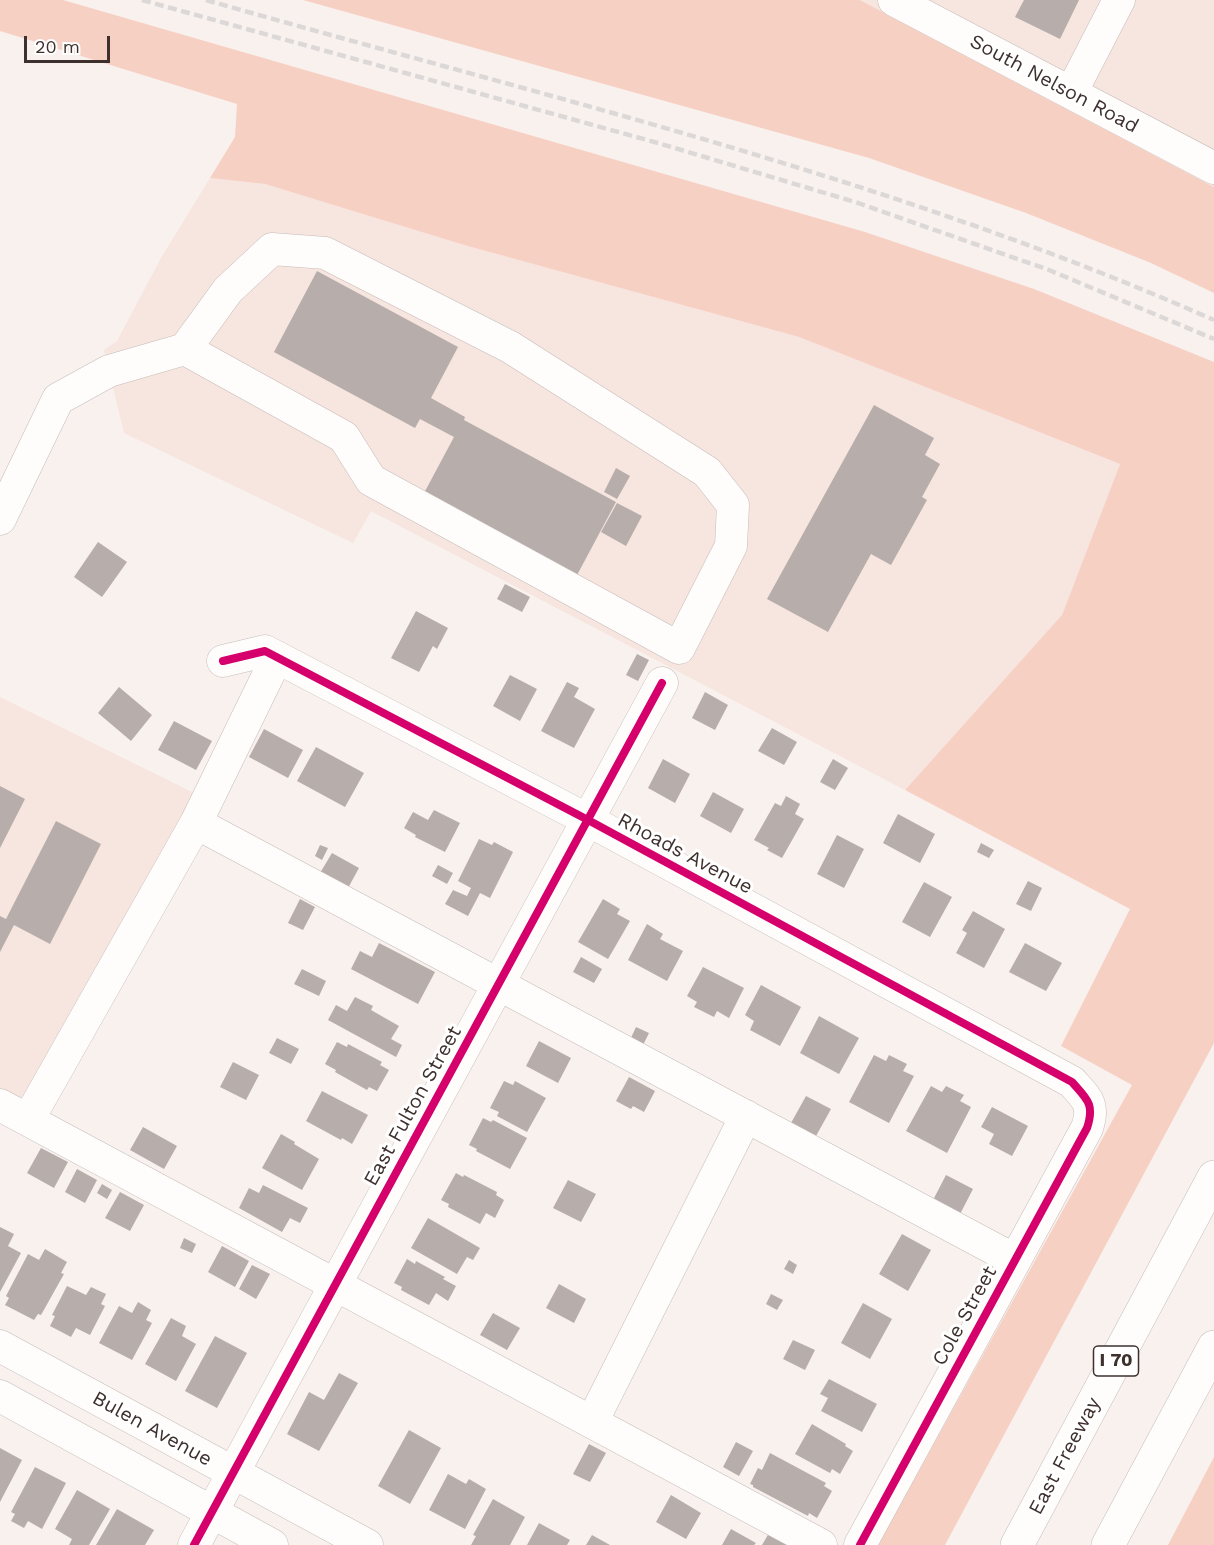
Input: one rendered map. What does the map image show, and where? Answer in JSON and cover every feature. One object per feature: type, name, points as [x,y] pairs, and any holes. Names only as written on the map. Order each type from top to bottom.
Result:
[{"type":"highway","name":"East Freeway","points":[[1017,1545],[1214,1177]]},
{"type":"highway","points":[[1108,1545],[1214,1347]]},
{"type":"street","name":"South Nelson Road","points":[[894,0],[1214,168]]},
{"type":"street","points":[[1071,93],[1119,0]]},
{"type":"street","points":[[0,519],[58,399],[109,371],[185,349],[228,290],[272,249],[325,252],[510,347],[707,472],[733,505],[731,546],[679,648],[370,480],[344,437],[185,349]]},
{"type":"street","name":"Rhoads Avenue","points":[[223,661],[265,651],[277,657],[588,820],[1072,1082],[1089,1101]]},
{"type":"street","points":[[28,1120],[196,823],[277,657]]},
{"type":"street","name":"East Fulton Street","points":[[194,1545],[662,683]]},
{"type":"street","points":[[196,823],[1015,1260]]},
{"type":"street","name":"Cole Street","points":[[860,1545],[1087,1128],[1091,1115],[1089,1101]]},
{"type":"street","points":[[0,1105],[821,1545]]},
{"type":"street","points":[[592,1422],[746,1116]]},
{"type":"street","name":"Bulen Avenue","points":[[0,1346],[367,1545]]},
{"type":"street","points":[[0,1396],[272,1545]]},
{"type":"shaded area","points":[[0,0],[63,0],[865,232],[1034,289],[1214,362],[1214,1043],[945,1545],[878,1545],[1132,1085],[1061,1046],[1130,909],[905,790],[1062,615],[1120,464],[799,337],[464,245],[265,184],[210,178],[235,137],[237,104],[0,31]]},
{"type":"shaded area","points":[[303,0],[860,0],[1214,187],[1214,293],[1151,263],[1026,213],[869,158]]},
{"type":"shaded area","points":[[860,0],[1214,0],[1214,187]]},
{"type":"shaded area","points":[[210,178],[265,184],[464,245],[799,337],[1120,464],[1062,615],[905,790],[371,511],[353,543],[124,433],[104,350],[117,341],[161,258]]},
{"type":"shaded area","points":[[0,697],[200,796],[35,1090],[19,1098],[0,1087]]},
{"type":"shaded area","points":[[1214,1457],[1214,1545],[1168,1545]]},
{"type":"building","points":[[1024,0],[1079,0],[1060,39],[1015,17]]},
{"type":"building","points":[[317,271],[458,347],[431,398],[465,417],[464,420],[616,502],[576,577],[423,495],[454,437],[420,419],[415,428],[274,352]]},
{"type":"building","points":[[874,405],[934,438],[925,455],[940,464],[922,497],[927,500],[891,565],[871,554],[828,632],[767,599]]},
{"type":"building","points":[[616,468],[630,476],[617,499],[604,492]]},
{"type":"building","points":[[617,503],[642,516],[626,546],[601,532]]},
{"type":"building","points":[[98,542],[127,562],[102,597],[74,577]]},
{"type":"building","points":[[505,584],[530,597],[522,612],[497,599]]},
{"type":"building","points":[[416,611],[448,628],[437,649],[433,646],[419,672],[391,658]]},
{"type":"building","points":[[637,654],[649,660],[638,681],[626,675]]},
{"type":"building","points":[[510,675],[537,689],[520,721],[493,706]]},
{"type":"building","points":[[567,682],[579,688],[574,697],[595,709],[574,748],[541,731]]},
{"type":"building","points":[[119,687],[152,715],[131,741],[98,713]]},
{"type":"building","points":[[705,692],[728,705],[715,730],[692,718]]},
{"type":"building","points":[[174,721],[212,741],[196,770],[158,750]]},
{"type":"building","points":[[772,728],[797,742],[784,765],[758,751]]},
{"type":"building","points":[[264,729],[303,750],[288,778],[249,757]]},
{"type":"building","points":[[316,747],[364,773],[345,807],[297,781]]},
{"type":"building","points":[[663,759],[690,774],[675,803],[648,788]]},
{"type":"building","points":[[833,759],[848,768],[835,790],[820,782]]},
{"type":"building","points":[[0,786],[25,799],[0,848]]},
{"type":"building","points":[[713,792],[744,809],[731,833],[700,816]]},
{"type":"building","points":[[786,796],[800,804],[795,814],[804,819],[782,858],[754,840],[775,803],[781,806]]},
{"type":"building","points":[[434,810],[460,823],[445,852],[415,837],[416,835],[404,828],[413,812],[428,820]]},
{"type":"building","points":[[898,814],[935,834],[920,863],[883,843]]},
{"type":"building","points":[[56,821],[101,844],[50,944],[14,925],[0,952],[0,916],[6,919]]},
{"type":"building","points":[[837,835],[864,849],[844,888],[817,874]]},
{"type":"building","points":[[479,839],[492,845],[494,842],[513,852],[490,898],[480,893],[468,916],[445,904],[453,890],[467,896],[471,888],[458,881]]},
{"type":"building","points":[[981,843],[994,850],[989,858],[977,852]]},
{"type":"building","points":[[320,845],[328,848],[322,860],[315,856]]},
{"type":"building","points":[[332,853],[359,868],[348,888],[320,873]]},
{"type":"building","points":[[438,865],[453,873],[447,884],[432,876]]},
{"type":"building","points":[[1028,881],[1042,888],[1031,911],[1016,904]]},
{"type":"building","points":[[924,882],[952,897],[930,937],[902,922]]},
{"type":"building","points":[[300,899],[315,907],[303,930],[288,923]]},
{"type":"building","points":[[603,899],[620,909],[617,914],[630,921],[608,959],[578,942]]},
{"type":"building","points":[[973,911],[1005,929],[984,968],[956,953],[967,933],[962,930]]},
{"type":"building","points":[[647,924],[663,934],[660,939],[683,951],[667,981],[628,960]]},
{"type":"building","points":[[379,943],[435,972],[418,1004],[351,969],[360,951],[372,957]]},
{"type":"building","points":[[1025,943],[1062,963],[1046,991],[1009,972]]},
{"type":"building","points":[[581,957],[602,969],[594,983],[573,972]]},
{"type":"building","points":[[703,967],[744,988],[729,1018],[717,1011],[714,1017],[694,1007],[697,1002],[687,996]]},
{"type":"building","points":[[302,969],[326,981],[319,996],[294,984]]},
{"type":"building","points":[[761,985],[801,1007],[780,1046],[750,1030],[754,1021],[745,1015]]},
{"type":"building","points":[[355,997],[373,1006],[371,1010],[399,1026],[391,1039],[402,1045],[396,1057],[328,1020],[336,1005],[347,1011]]},
{"type":"building","points":[[819,1016],[859,1038],[839,1074],[800,1053]]},
{"type":"building","points":[[636,1027],[649,1033],[642,1047],[630,1040]]},
{"type":"building","points":[[277,1038],[299,1049],[291,1064],[269,1053]]},
{"type":"building","points":[[539,1041],[571,1058],[558,1083],[526,1066]]},
{"type":"building","points":[[337,1042],[347,1047],[348,1044],[382,1062],[380,1065],[389,1070],[377,1091],[369,1087],[367,1090],[325,1064]]},
{"type":"building","points":[[874,1055],[886,1061],[889,1055],[907,1064],[903,1071],[914,1076],[889,1123],[849,1102]]},
{"type":"building","points":[[233,1062],[259,1075],[246,1100],[220,1087]]},
{"type":"building","points":[[629,1077],[655,1091],[644,1112],[633,1106],[631,1109],[616,1101]]},
{"type":"building","points":[[504,1081],[513,1085],[515,1081],[546,1098],[527,1132],[497,1116],[499,1112],[490,1108]]},
{"type":"building","points":[[931,1086],[942,1092],[946,1086],[964,1095],[960,1101],[971,1107],[947,1153],[906,1131]]},
{"type":"building","points":[[322,1091],[368,1115],[352,1144],[306,1121]]},
{"type":"building","points":[[806,1096],[831,1109],[816,1136],[791,1123]]},
{"type":"building","points":[[992,1107],[1028,1126],[1012,1156],[989,1144],[994,1134],[981,1127]]},
{"type":"building","points":[[483,1118],[491,1122],[493,1120],[527,1138],[510,1169],[469,1145]]},
{"type":"building","points":[[143,1127],[177,1146],[164,1169],[130,1150]]},
{"type":"building","points":[[281,1134],[319,1159],[302,1190],[262,1168]]},
{"type":"building","points":[[41,1148],[68,1162],[54,1188],[27,1173]]},
{"type":"building","points":[[77,1169],[97,1180],[85,1203],[65,1192]]},
{"type":"building","points":[[456,1173],[497,1192],[496,1195],[504,1200],[495,1218],[486,1213],[480,1224],[448,1207],[449,1204],[441,1200]]},
{"type":"building","points":[[946,1175],[973,1189],[958,1218],[931,1204]]},
{"type":"building","points":[[568,1180],[596,1194],[581,1222],[553,1208]]},
{"type":"building","points":[[102,1184],[112,1190],[107,1199],[97,1193]]},
{"type":"building","points":[[263,1185],[308,1208],[300,1223],[290,1218],[282,1232],[239,1208],[249,1188],[259,1193]]},
{"type":"building","points":[[120,1192],[144,1205],[130,1231],[105,1218]]},
{"type":"building","points":[[428,1218],[480,1248],[473,1260],[467,1257],[457,1274],[411,1248]]},
{"type":"building","points":[[0,1227],[14,1234],[8,1246],[21,1253],[0,1292]]},
{"type":"building","points":[[902,1234],[931,1250],[908,1291],[879,1274]]},
{"type":"building","points":[[184,1238],[196,1244],[192,1253],[180,1248]]},
{"type":"building","points":[[222,1246],[249,1261],[235,1287],[208,1272]]},
{"type":"building","points":[[45,1249],[67,1262],[61,1273],[64,1274],[41,1315],[38,1314],[34,1320],[5,1305],[9,1298],[6,1296],[28,1254],[39,1260]]},
{"type":"building","points":[[407,1259],[415,1264],[416,1261],[445,1277],[443,1279],[456,1286],[448,1301],[436,1293],[429,1305],[401,1290],[402,1287],[394,1283]]},
{"type":"building","points":[[789,1260],[797,1265],[793,1274],[784,1269]]},
{"type":"building","points":[[252,1265],[270,1274],[256,1299],[239,1289]]},
{"type":"building","points":[[559,1284],[586,1299],[574,1323],[546,1308]]},
{"type":"building","points":[[67,1286],[86,1295],[91,1287],[106,1294],[101,1304],[105,1306],[90,1335],[76,1328],[71,1337],[50,1326],[55,1316],[52,1315]]},
{"type":"building","points":[[771,1294],[783,1300],[777,1310],[766,1304]]},
{"type":"building","points":[[138,1302],[151,1310],[146,1320],[152,1323],[132,1360],[99,1343],[119,1306],[132,1313]]},
{"type":"building","points":[[863,1303],[892,1319],[870,1359],[841,1343]]},
{"type":"building","points":[[493,1313],[520,1328],[507,1350],[480,1335]]},
{"type":"building","points":[[171,1318],[186,1326],[182,1336],[196,1344],[176,1381],[145,1364]]},
{"type":"building","points":[[215,1336],[247,1353],[217,1408],[185,1391]]},
{"type":"building","points":[[793,1340],[815,1350],[805,1370],[783,1359]]},
{"type":"building","points":[[339,1373],[358,1383],[319,1451],[287,1434],[309,1392],[324,1400]]},
{"type":"building","points":[[829,1379],[877,1404],[862,1432],[821,1411],[828,1398],[820,1394]]},
{"type":"building","points":[[812,1424],[846,1444],[845,1446],[853,1451],[840,1474],[832,1469],[830,1473],[795,1454]]},
{"type":"building","points":[[409,1430],[441,1448],[410,1504],[378,1486]]},
{"type":"building","points":[[736,1442],[753,1451],[739,1476],[723,1467]]},
{"type":"building","points":[[589,1444],[606,1453],[590,1482],[573,1474]]},
{"type":"building","points":[[0,1448],[22,1460],[0,1502]]},
{"type":"building","points":[[770,1453],[826,1483],[824,1486],[832,1491],[817,1518],[809,1513],[808,1516],[750,1484],[758,1468],[762,1470]]},
{"type":"building","points":[[35,1467],[66,1483],[42,1529],[28,1521],[24,1528],[11,1521],[15,1514],[11,1512]]},
{"type":"building","points":[[448,1474],[466,1484],[469,1479],[486,1489],[465,1529],[429,1510]]},
{"type":"building","points":[[77,1490],[110,1509],[89,1545],[69,1545],[72,1539],[55,1529]]},
{"type":"building","points":[[671,1495],[701,1513],[686,1539],[656,1522]]},
{"type":"building","points":[[493,1499],[525,1517],[510,1545],[471,1545],[476,1536],[473,1535]]},
{"type":"building","points":[[117,1509],[154,1530],[145,1545],[96,1545]]},
{"type":"building","points":[[539,1523],[570,1540],[567,1545],[527,1545]]},
{"type":"building","points":[[731,1529],[756,1543],[754,1545],[722,1545]]},
{"type":"building","points":[[769,1533],[790,1545],[762,1545]]},
{"type":"building","points":[[592,1535],[610,1545],[586,1545]]},
{"type":"railway","points":[[142,0],[658,143],[855,202],[1049,270],[1214,339]]},
{"type":"railway","points":[[206,0],[588,106],[842,181],[967,223],[1092,269],[1214,320]]},
{"type":"cycle path","points":[[223,661],[265,651],[588,820],[1072,1082],[1088,1102],[1090,1113],[1087,1128],[860,1545]]},
{"type":"cycle path","points":[[194,1545],[662,683]]}]
